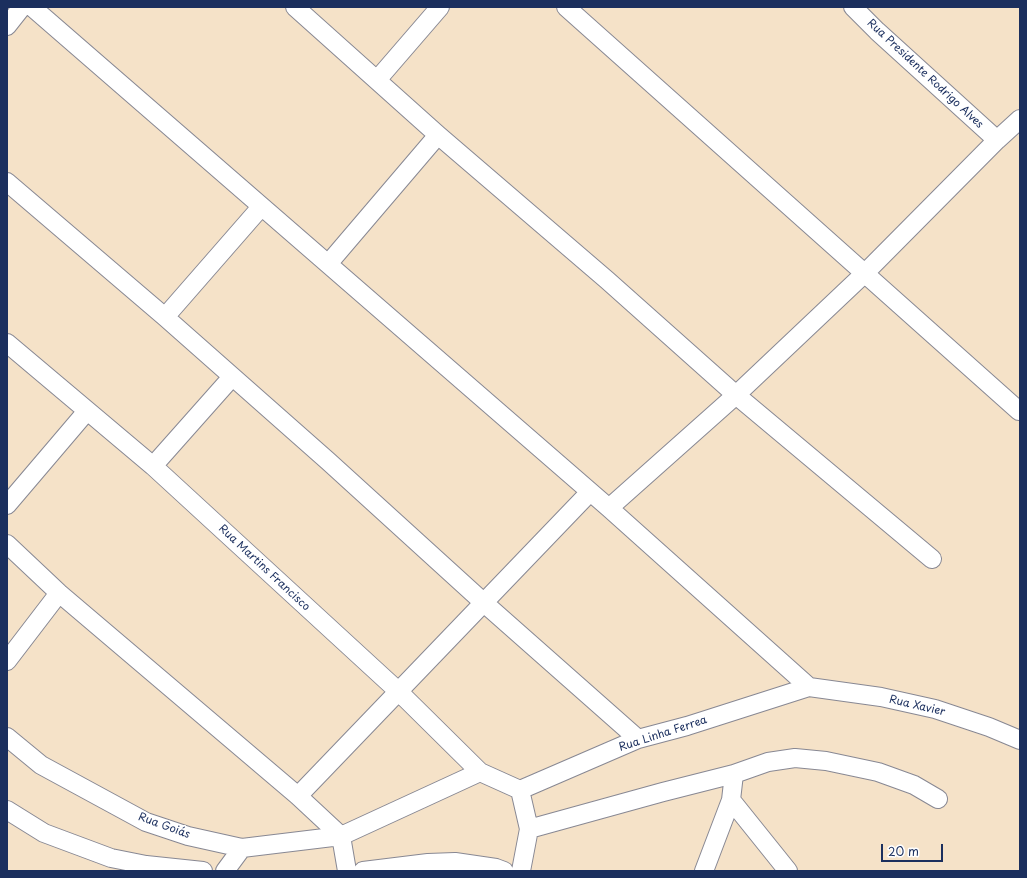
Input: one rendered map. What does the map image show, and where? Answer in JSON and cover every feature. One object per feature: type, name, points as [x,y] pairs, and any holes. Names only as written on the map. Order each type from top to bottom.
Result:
[{"type":"street","points":[[7,26],[22,7]]},
{"type":"street","points":[[32,7],[609,508],[809,688]]},
{"type":"street","points":[[295,7],[438,135],[607,280],[736,395],[932,559]]},
{"type":"street","points":[[377,80],[440,7]]},
{"type":"street","points":[[566,7],[1018,411]]},
{"type":"street","name":"Rua Presidente Rodrigo Alves","points":[[853,7],[877,31],[997,140]]},
{"type":"street","points":[[609,508],[736,395],[865,273],[997,140],[1020,119]]},
{"type":"street","points":[[328,264],[438,135]]},
{"type":"street","points":[[7,182],[165,317],[638,739]]},
{"type":"street","points":[[165,317],[261,207]]},
{"type":"street","name":"Rua Martins Francisco","points":[[7,343],[87,412],[153,466],[398,691],[480,772],[520,790]]},
{"type":"street","points":[[153,466],[232,377]]},
{"type":"street","points":[[7,506],[87,412]]},
{"type":"street","points":[[298,796],[590,492]]},
{"type":"street","points":[[7,544],[60,593],[298,796],[341,836],[347,871]]},
{"type":"street","points":[[7,661],[60,593]]},
{"type":"street","name":"Rua Linha Ferrea","points":[[520,790],[638,739],[687,726],[809,688]]},
{"type":"street","name":"Rua Xavier","points":[[809,688],[881,698],[935,709],[989,727],[1020,740]]},
{"type":"street","name":"Rua Goiás","points":[[7,736],[41,765],[146,822],[188,836],[242,848],[341,836],[480,772]]},
{"type":"street","points":[[529,829],[734,774],[768,762],[795,758],[826,761],[878,772],[914,785],[938,799]]},
{"type":"street","points":[[704,871],[731,800],[734,774]]},
{"type":"street","points":[[520,790],[529,829],[521,871]]},
{"type":"street","points":[[731,800],[788,871]]},
{"type":"street","points":[[7,810],[44,833],[110,858],[146,865],[203,871]]},
{"type":"street","points":[[225,871],[242,848]]},
{"type":"street","points":[[363,871],[455,862],[496,868],[504,871]]}]
